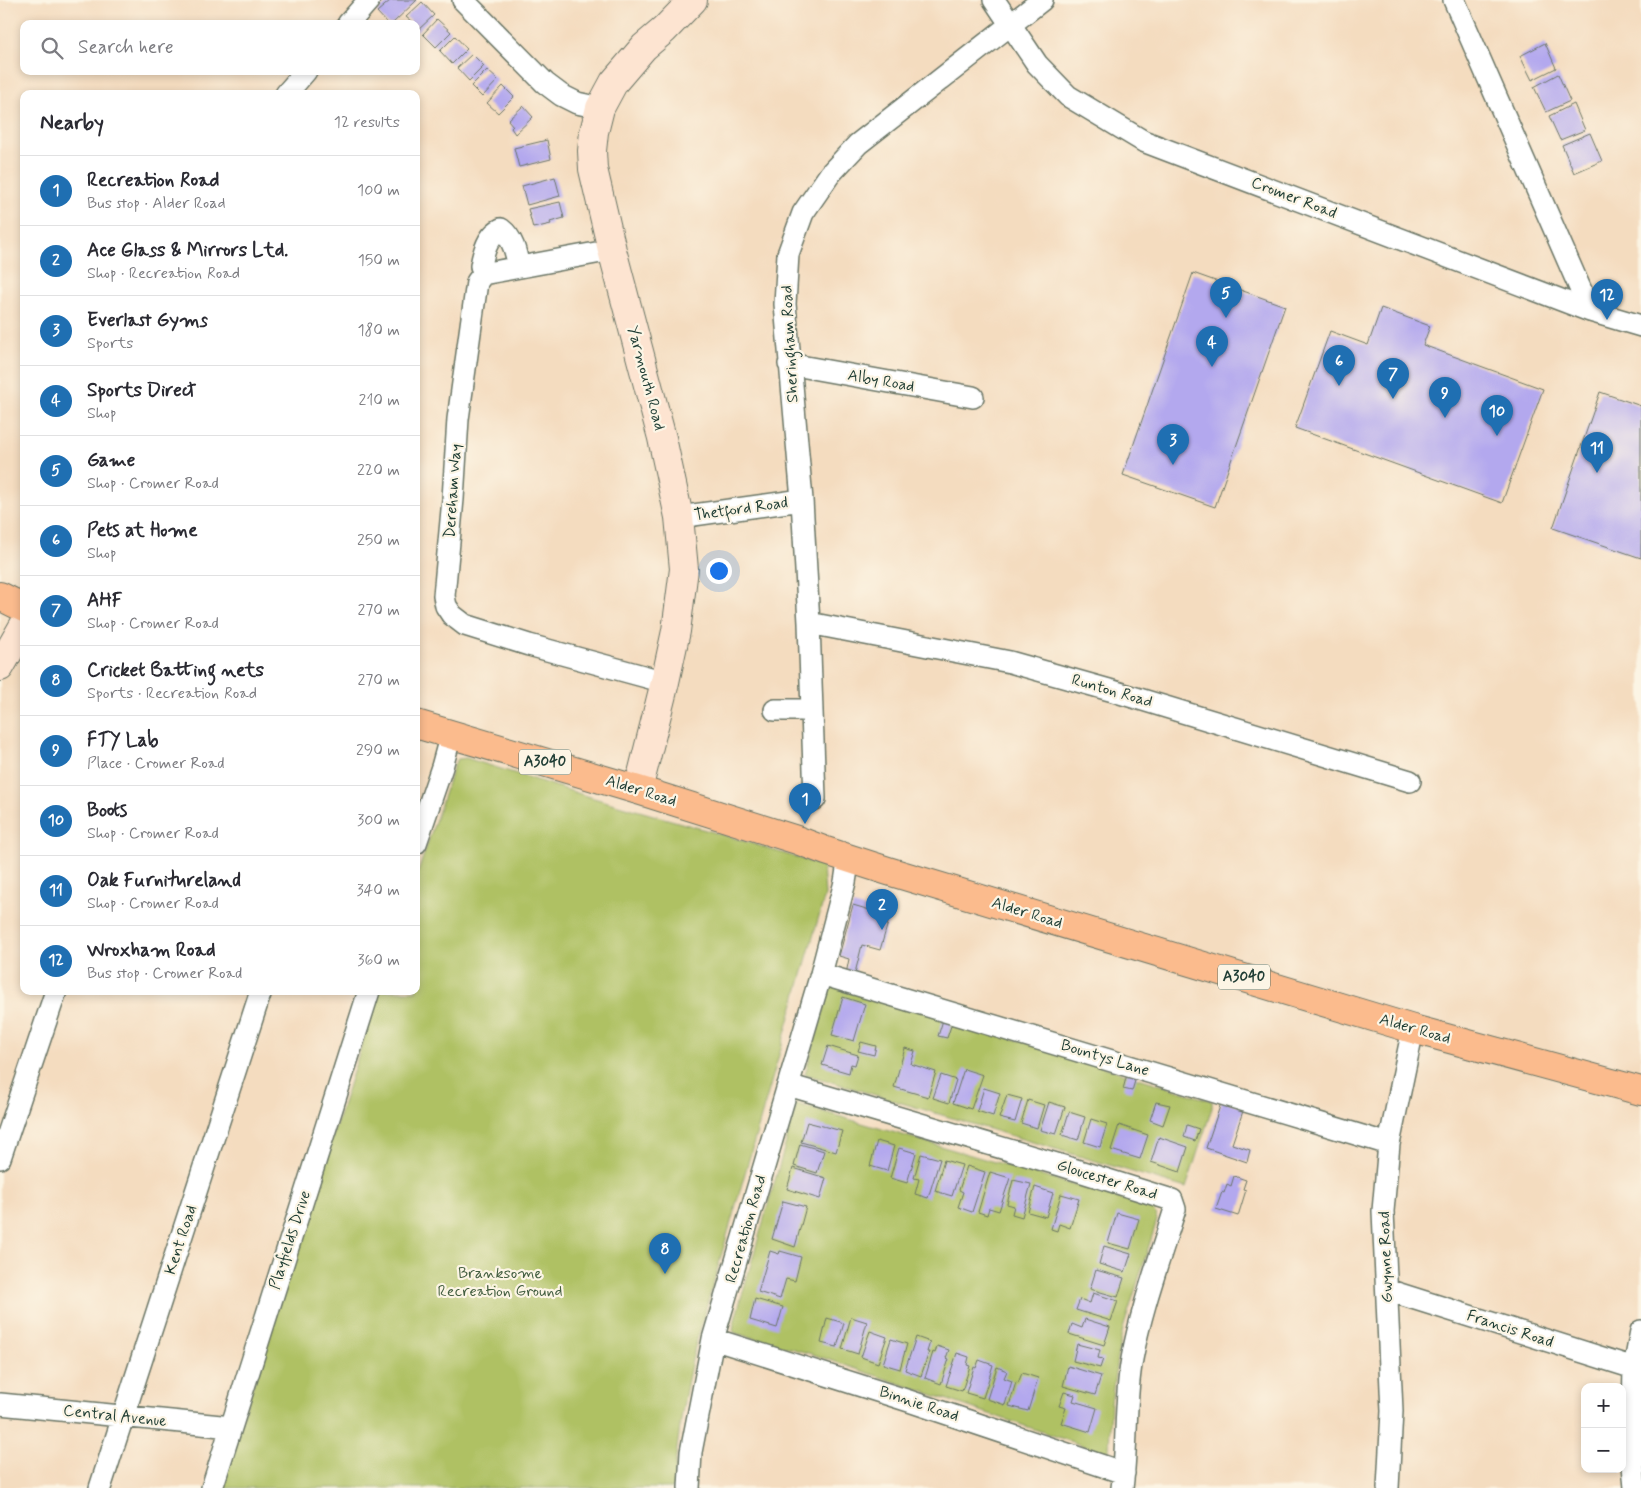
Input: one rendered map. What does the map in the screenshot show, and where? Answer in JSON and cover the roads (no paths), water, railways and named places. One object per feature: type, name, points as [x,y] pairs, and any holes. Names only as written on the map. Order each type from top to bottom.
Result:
[{"type":"main road","points":[[0,596],[20,606]]},
{"type":"main road","name":"Alder Road","points":[[420,725],[638,790],[888,871],[1412,1029],[1641,1091]]},
{"type":"street","points":[[352,20],[369,0]]},
{"type":"street","points":[[463,0],[545,83],[577,103],[600,108]]},
{"type":"street","name":"Yarmouth Road","points":[[638,790],[676,631],[684,568],[680,517],[662,438],[612,250],[593,169],[594,132],[600,108],[614,82],[644,47],[664,30],[693,0]]},
{"type":"street","name":"Cromer Road","points":[[994,0],[1037,64],[1068,96],[1143,141],[1590,310],[1641,326]]},
{"type":"street","name":"Sheringham Road","points":[[814,799],[809,623],[802,500],[785,304],[788,254],[803,212],[830,174],[858,144],[1042,0]]},
{"type":"street","points":[[1454,0],[1590,310]]},
{"type":"street","points":[[289,90],[303,75]]},
{"type":"street","points":[[519,268],[512,243],[501,229],[496,231],[483,256],[481,266],[488,273],[519,268],[612,250]]},
{"type":"street","name":"Dereham Way","points":[[488,273],[483,274],[477,282],[458,419],[444,596],[446,606],[452,615],[465,625],[528,645],[665,682]]},
{"type":"street","name":"Alby Road","points":[[789,364],[973,397]]},
{"type":"street","name":"Thetford Road","points":[[680,517],[802,500]]},
{"type":"street","name":"Runton Road","points":[[809,623],[1010,662],[1410,781]]},
{"type":"street","points":[[0,667],[20,632]]},
{"type":"street","points":[[775,710],[812,710]]},
{"type":"street","points":[[420,831],[451,734]]},
{"type":"street","name":"Recreation Road","points":[[689,1488],[691,1452],[713,1339],[820,974],[845,882],[849,857]]},
{"type":"street","name":"Bountys Lane","points":[[820,974],[1389,1144]]},
{"type":"street","points":[[0,1158],[55,995]]},
{"type":"street","name":"Kent Road","points":[[100,1488],[260,995]]},
{"type":"street","name":"Playfields Drive","points":[[212,1488],[368,995]]},
{"type":"street","name":"Gwynne Road","points":[[1388,1488],[1392,1411],[1383,1211],[1389,1144],[1412,1029]]},
{"type":"street","name":"Gloucester Road","points":[[788,1085],[1172,1200],[1175,1209],[1143,1314],[1132,1359],[1126,1413],[1123,1481]]},
{"type":"street","name":"Francis Road","points":[[1387,1290],[1634,1368]]},
{"type":"street","points":[[1635,1488],[1637,1454],[1634,1368],[1641,1331]]},
{"type":"street","name":"Binnie Road","points":[[713,1339],[909,1400],[1123,1481]]},
{"type":"street","name":"Central Avenue","points":[[0,1404],[231,1427]]},
{"type":"place","name":"Game","points":[[1226,318]]},
{"type":"place","name":"Wroxham Road","points":[[1607,320]]},
{"type":"place","name":"Sports Direct","points":[[1212,367]]},
{"type":"place","name":"Pets at Home","points":[[1339,386]]},
{"type":"place","name":"AHF","points":[[1393,399]]},
{"type":"place","name":"FTY Lab","points":[[1445,418]]},
{"type":"place","name":"Boots","points":[[1497,436]]},
{"type":"place","name":"Everlast Gyms","points":[[1173,465]]},
{"type":"place","name":"Oak Furnitureland","points":[[1597,473]]},
{"type":"place","name":"Recreation Road","points":[[805,824]]},
{"type":"place","name":"Ace Glass & Mirrors Ltd.","points":[[882,930]]},
{"type":"place","name":"Cricket Batting nets","points":[[665,1274]]},
{"type":"park label","name":"Branksome Recreation Ground","points":[[500,1282]]}]
